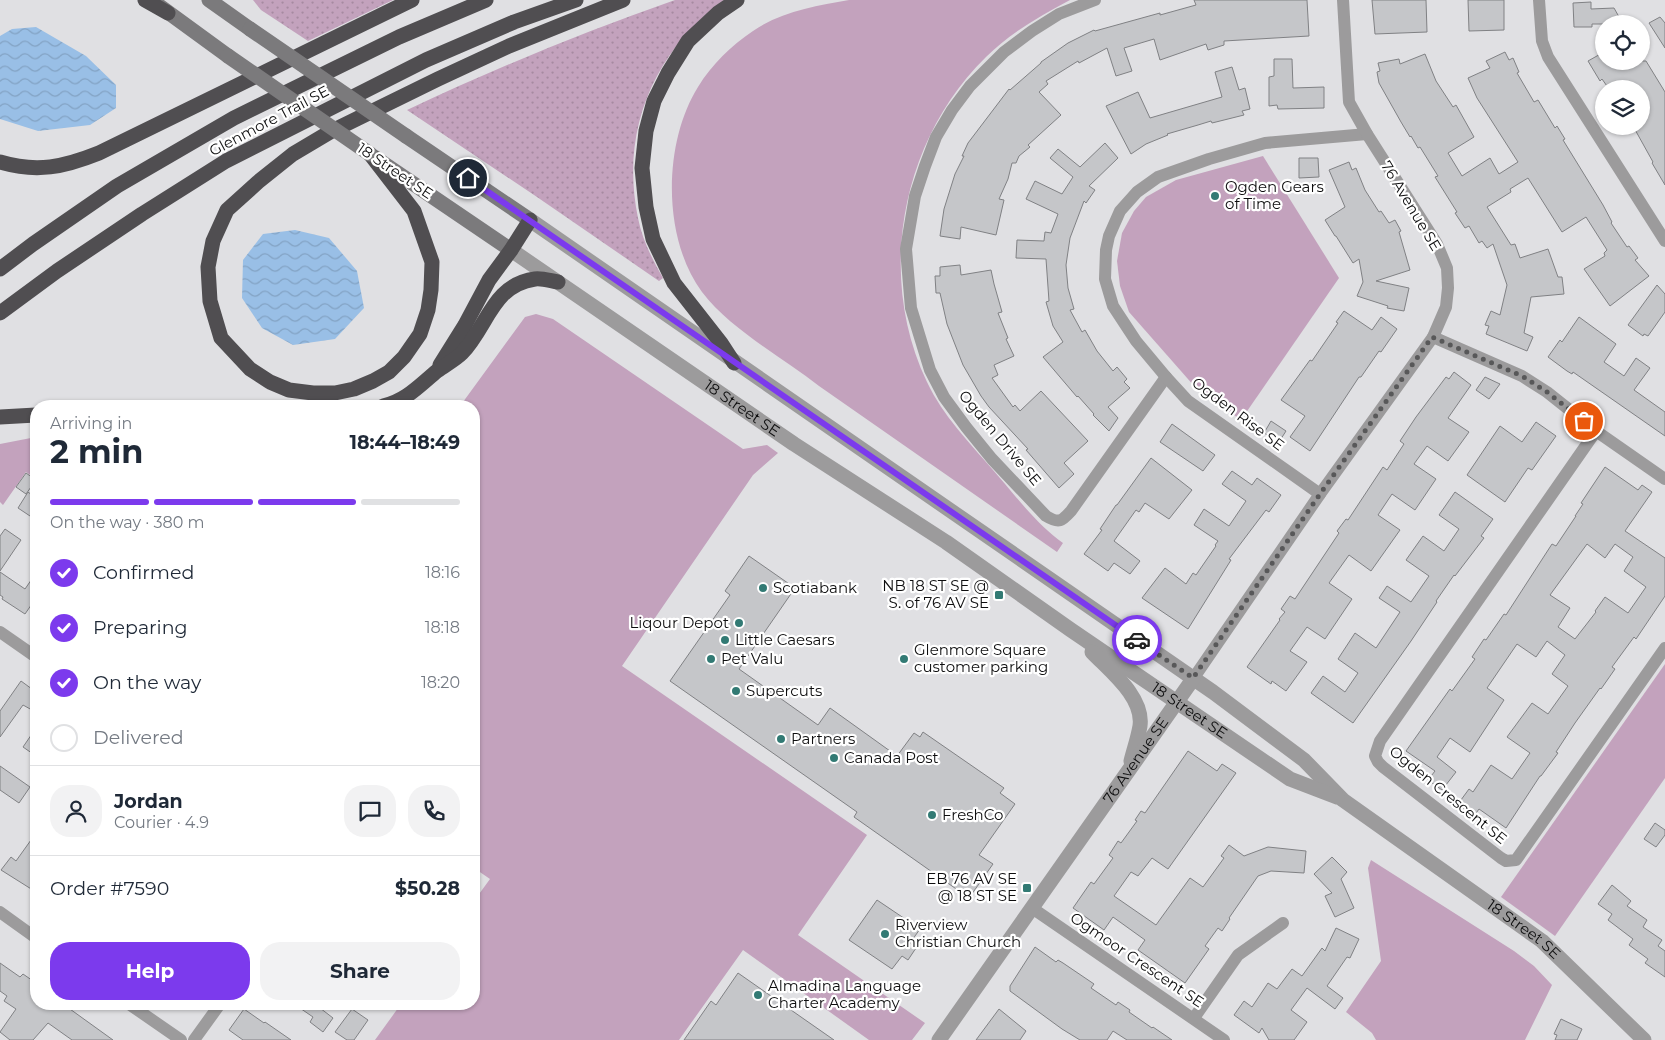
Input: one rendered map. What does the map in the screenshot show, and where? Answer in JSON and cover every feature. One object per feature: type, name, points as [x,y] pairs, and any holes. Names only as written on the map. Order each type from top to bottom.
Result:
[{"type":"highway","points":[[145,0],[168,13]]},
{"type":"highway","points":[[0,162],[26,168],[53,168],[99,154],[412,0]]},
{"type":"highway","name":"Glenmore Trail SE","points":[[0,268],[117,186],[234,118],[399,37],[486,0]]},
{"type":"highway","name":"Glenmore Trail SE","points":[[0,313],[126,224],[226,161],[426,60],[514,22],[576,0]]},
{"type":"highway","points":[[370,154],[414,211],[432,262],[428,310],[420,334],[404,358],[388,372],[373,381],[354,389],[335,393],[289,390],[270,382],[250,369],[221,338],[210,301],[208,266],[213,242],[227,210],[293,154],[330,132],[509,46],[623,0]]},
{"type":"highway","points":[[734,363],[721,343],[674,283],[652,238],[646,207],[642,168],[648,123],[654,101],[668,73],[688,41],[718,13],[737,0]]},
{"type":"highway","points":[[436,373],[466,325],[489,280],[530,220]]},
{"type":"highway","points":[[400,400],[416,390],[462,352],[499,298],[509,288],[537,278],[558,282]]},
{"type":"highway","points":[[0,417],[30,415]]},
{"type":"main road","name":"18 Street SE","points":[[150,0],[228,56],[511,250]]},
{"type":"main road","name":"18 Street SE","points":[[209,0],[530,220]]},
{"type":"street","name":"Ogden Drive SE","points":[[1095,0],[1059,14],[1004,52],[970,86],[952,110],[936,137],[914,196],[906,249],[911,308],[930,370],[944,397],[992,459],[1053,521],[1064,519],[1071,511],[1166,377]]},
{"type":"street","name":"76 Avenue SE","points":[[939,1040],[1177,702],[1320,494],[1432,337],[1446,307],[1448,288],[1447,268],[1437,244],[1367,134],[1349,102],[1343,0]]},
{"type":"street","points":[[1539,0],[1542,41],[1548,57],[1665,241]]},
{"type":"street","name":"Ogden Rise SE","points":[[1320,494],[1188,401],[1136,341],[1113,306],[1107,286],[1104,264],[1107,243],[1114,223],[1128,201],[1158,177],[1209,159],[1265,143],[1367,134]]},
{"type":"street","name":"18 Street SE","points":[[530,220],[734,363],[916,486],[1193,678],[1304,760],[1343,800],[1542,941],[1644,1040]]},
{"type":"street","name":"18 Street SE","points":[[511,250],[794,444],[946,542],[1071,630],[1290,779],[1343,800]]},
{"type":"street","points":[[1432,337],[1522,376],[1547,392],[1596,431],[1665,479]]},
{"type":"street","name":"Ogden Crescent SE","points":[[1596,431],[1380,741],[1375,756],[1383,767],[1501,858],[1506,861],[1516,860],[1665,648]]},
{"type":"street","points":[[1071,630],[1124,685],[1133,696],[1139,708],[1140,725],[1128,772]]},
{"type":"street","points":[[0,632],[30,653]]},
{"type":"street","name":"Ogmoor Crescent SE","points":[[1032,908],[1224,1040]]},
{"type":"street","points":[[0,912],[30,934]]},
{"type":"street","points":[[1194,1018],[1238,955],[1283,923]]},
{"type":"street","points":[[138,1010],[181,1040]]},
{"type":"street","points":[[194,1040],[216,1010]]},
{"type":"shaded area","points":[[253,0],[393,0],[308,41],[261,10]]},
{"type":"shaded area","points":[[675,0],[724,0],[699,21],[678,44],[661,69],[648,96],[639,125],[634,155],[634,186],[638,218],[651,256],[663,278],[659,281],[407,110],[539,52]]},
{"type":"shaded area","points":[[849,0],[1070,0],[1005,40],[986,57],[957,90],[934,128],[917,168],[906,211],[901,254],[903,298],[911,341],[933,394],[957,428],[1026,509],[1063,543],[1057,552],[742,331],[714,306],[702,292],[689,270],[680,245],[674,218],[673,162],[678,135],[686,110],[698,87],[722,56],[764,24],[800,10]]},
{"type":"shaded area","points":[[1263,156],[1339,278],[1241,420],[1195,387],[1129,312],[1120,286],[1117,261],[1122,233],[1134,211],[1146,197],[1176,180]]},
{"type":"shaded area","points":[[536,314],[553,319],[743,449],[767,445],[778,453],[753,475],[622,666],[867,835],[798,935],[925,1023],[912,1040],[869,1040],[743,950],[679,1040],[375,1040],[397,1010],[480,1010],[480,893],[490,879],[480,872],[480,400],[464,400],[525,317]]},
{"type":"shaded area","points":[[30,438],[30,475],[26,472],[3,505],[0,502],[0,444]]},
{"type":"shaded area","points":[[1665,664],[1665,778],[1555,936],[1501,897]]},
{"type":"shaded area","points":[[1371,860],[1514,951],[1534,966],[1552,985],[1525,1040],[1376,1040],[1372,1033],[1346,1012],[1381,961],[1368,868]]},
{"type":"water","points":[[36,27],[86,56],[116,85],[116,108],[90,125],[38,131],[0,119],[0,36],[12,29]]},
{"type":"water","points":[[295,230],[329,238],[357,271],[364,308],[335,339],[293,345],[262,328],[242,298],[243,260],[263,234]]},
{"type":"building","points":[[1194,0],[1307,0],[1309,36],[1224,41],[1224,45],[1208,50],[1206,44],[1160,60],[1154,39],[1124,48],[1132,71],[1116,76],[1107,48],[1079,63],[1078,61],[1046,81],[1048,84],[1039,92],[1061,115],[1028,145],[1030,147],[1019,156],[1016,163],[1012,163],[1008,179],[999,199],[1004,200],[996,235],[961,227],[960,239],[940,236],[944,209],[955,174],[968,143],[1009,89],[1041,62],[1068,43],[1094,30],[1196,5]]},
{"type":"building","points":[[1372,0],[1426,0],[1427,32],[1375,34]]},
{"type":"building","points":[[1468,0],[1504,0],[1504,30],[1469,31]]},
{"type":"building","points":[[1591,2],[1591,9],[1614,8],[1618,15],[1595,15],[1595,24],[1592,24],[1592,27],[1574,27],[1573,3]]},
{"type":"building","points":[[1660,17],[1665,23],[1665,48],[1650,25],[1650,22]]},
{"type":"building","points":[[1505,52],[1509,60],[1513,58],[1519,72],[1517,73],[1534,102],[1538,100],[1555,128],[1557,126],[1565,139],[1563,140],[1603,205],[1611,223],[1627,247],[1629,246],[1638,258],[1635,260],[1649,276],[1610,306],[1584,269],[1605,256],[1604,253],[1607,250],[1586,217],[1562,232],[1528,178],[1510,189],[1511,192],[1487,207],[1511,245],[1515,244],[1520,258],[1548,249],[1558,277],[1562,277],[1564,294],[1531,297],[1524,333],[1533,337],[1527,351],[1486,334],[1489,326],[1485,325],[1491,311],[1500,315],[1507,285],[1493,244],[1487,248],[1482,241],[1479,243],[1469,226],[1465,228],[1435,177],[1438,176],[1420,147],[1418,148],[1410,137],[1379,83],[1377,72],[1380,71],[1378,63],[1399,59],[1400,64],[1425,54],[1436,81],[1453,107],[1456,105],[1474,137],[1448,153],[1462,176],[1490,158],[1499,174],[1518,162],[1477,98],[1468,78],[1490,68],[1486,61]]},
{"type":"building","points":[[1595,57],[1595,70],[1650,70],[1650,68],[1665,92],[1665,185],[1638,135],[1650,135],[1650,80],[1599,80],[1588,61]]},
{"type":"building","points":[[1274,59],[1292,59],[1293,88],[1324,87],[1324,108],[1278,109],[1277,105],[1269,106],[1269,77],[1274,76]]},
{"type":"building","points":[[1232,67],[1239,90],[1245,88],[1250,109],[1242,111],[1244,115],[1212,123],[1211,121],[1167,134],[1131,154],[1106,106],[1138,92],[1150,118],[1222,97],[1215,72]]},
{"type":"building","points":[[1105,143],[1118,158],[1089,186],[1095,190],[1086,203],[1084,201],[1070,238],[1066,265],[1068,288],[1074,309],[1070,310],[1082,332],[1085,330],[1097,351],[1113,371],[1117,367],[1127,379],[1124,382],[1130,388],[1108,407],[1118,418],[1109,431],[1043,357],[1063,342],[1053,326],[1046,302],[1049,301],[1046,259],[1016,258],[1017,240],[1044,241],[1045,232],[1051,233],[1058,214],[1026,199],[1035,181],[1062,194],[1073,177],[1050,158],[1058,149],[1080,167]]},
{"type":"building","points":[[1299,158],[1318,158],[1319,177],[1299,178]]},
{"type":"building","points":[[1349,162],[1352,170],[1356,168],[1365,190],[1379,212],[1381,211],[1389,223],[1395,220],[1401,231],[1399,232],[1410,270],[1376,281],[1409,288],[1404,311],[1387,308],[1388,306],[1357,296],[1363,282],[1359,259],[1353,263],[1325,220],[1345,207],[1329,170]]},
{"type":"building","points":[[960,265],[961,275],[991,270],[1002,312],[998,313],[1008,338],[1006,339],[1014,356],[994,365],[998,375],[992,378],[1013,407],[1015,405],[1020,411],[1041,391],[1088,441],[1064,463],[1074,474],[1059,488],[1026,450],[1028,449],[989,407],[963,365],[947,324],[940,293],[936,293],[935,276],[940,276],[940,267]]},
{"type":"building","points":[[1657,285],[1665,294],[1665,312],[1648,336],[1644,334],[1643,336],[1628,325]]},
{"type":"building","points":[[1344,311],[1372,330],[1381,317],[1397,329],[1381,352],[1379,351],[1361,377],[1359,377],[1310,451],[1290,437],[1305,416],[1281,400],[1310,360],[1312,361]]},
{"type":"building","points":[[1579,317],[1616,344],[1604,362],[1624,376],[1636,358],[1650,368],[1634,390],[1665,412],[1665,436],[1573,372],[1572,374],[1548,357],[1560,340],[1562,342]]},
{"type":"building","points":[[1454,372],[1471,385],[1448,418],[1469,432],[1448,461],[1427,446],[1414,464],[1436,479],[1415,510],[1392,494],[1378,515],[1400,530],[1371,571],[1349,555],[1329,583],[1352,599],[1325,639],[1307,627],[1290,651],[1307,662],[1286,691],[1272,681],[1271,684],[1247,667],[1285,612],[1281,609],[1290,596],[1295,599],[1339,533],[1337,531],[1346,519],[1348,520],[1383,467],[1387,470],[1404,444],[1400,441],[1416,417],[1446,377],[1449,379]]},
{"type":"building","points":[[1485,377],[1500,384],[1489,399],[1476,390]]},
{"type":"building","points":[[1271,421],[1286,431],[1279,442],[1264,433]]},
{"type":"building","points":[[1536,422],[1556,436],[1532,470],[1528,468],[1505,502],[1467,475],[1500,426],[1522,442]]},
{"type":"building","points":[[1172,424],[1215,455],[1203,471],[1160,442]]},
{"type":"building","points":[[1151,458],[1192,490],[1169,519],[1145,503],[1139,512],[1136,510],[1114,541],[1140,561],[1130,574],[1114,563],[1108,571],[1084,554],[1102,530],[1100,529],[1116,505]]},
{"type":"building","points":[[1605,467],[1638,490],[1642,485],[1652,492],[1625,531],[1665,558],[1665,596],[1636,639],[1634,637],[1612,667],[1615,669],[1575,723],[1556,752],[1558,753],[1540,776],[1506,828],[1479,809],[1474,816],[1458,804],[1469,789],[1473,792],[1491,765],[1512,779],[1530,753],[1507,737],[1532,703],[1548,714],[1568,686],[1552,674],[1565,655],[1547,641],[1536,657],[1517,644],[1487,688],[1504,700],[1470,752],[1450,738],[1437,757],[1456,772],[1442,790],[1428,780],[1435,771],[1406,751],[1450,689],[1452,691],[1475,659],[1472,657],[1484,639],[1486,640],[1504,614],[1506,615],[1552,544],[1556,546],[1583,504],[1581,503]],"holes":[[[1587,544],[1605,558],[1615,544],[1633,557],[1624,571],[1646,587],[1628,613],[1605,597],[1575,639],[1558,627],[1570,608],[1550,595]]]},
{"type":"building","points":[[1232,471],[1252,485],[1257,478],[1281,495],[1269,512],[1266,510],[1229,559],[1231,560],[1188,629],[1142,598],[1165,568],[1186,584],[1193,573],[1196,575],[1218,541],[1194,525],[1204,509],[1229,526],[1246,501],[1222,484]]},
{"type":"building","points":[[26,473],[30,476],[30,488],[26,494],[16,487]]},
{"type":"building","points":[[28,492],[30,494],[30,516],[18,508]]},
{"type":"building","points":[[1455,492],[1493,519],[1481,536],[1484,538],[1454,575],[1411,641],[1353,723],[1311,693],[1323,676],[1345,692],[1358,673],[1338,659],[1355,633],[1376,648],[1400,612],[1379,598],[1387,586],[1411,602],[1429,576],[1406,560],[1423,536],[1444,551],[1459,529],[1439,515]]},
{"type":"building","points":[[5,529],[21,540],[0,571],[0,536]]},
{"type":"building","points":[[749,556],[795,588],[739,669],[818,725],[830,708],[897,756],[914,733],[920,737],[923,732],[1004,788],[1000,793],[1015,804],[979,855],[993,864],[969,898],[854,817],[857,812],[670,681],[730,595],[725,591]]},
{"type":"building","points":[[0,572],[25,589],[30,582],[30,607],[25,614],[2,599],[3,597],[0,595]]},
{"type":"building","points":[[21,681],[30,688],[30,709],[23,705],[0,737],[0,711]]},
{"type":"building","points":[[30,737],[30,752],[23,747]]},
{"type":"building","points":[[1188,751],[1217,771],[1222,764],[1236,773],[1168,869],[1152,858],[1138,876],[1131,872],[1114,896],[1156,925],[1190,878],[1203,887],[1224,858],[1221,856],[1229,845],[1244,856],[1268,847],[1306,851],[1304,873],[1271,871],[1258,876],[1222,931],[1218,928],[1205,946],[1209,949],[1185,983],[1138,950],[1145,940],[1113,917],[1104,930],[1073,908],[1091,882],[1094,884],[1113,858],[1109,855],[1118,841],[1121,843],[1137,821],[1135,820],[1141,811],[1145,813]]},
{"type":"building","points":[[0,766],[30,787],[19,803],[0,790]]},
{"type":"building","points":[[1655,823],[1665,830],[1665,835],[1656,847],[1644,839]]},
{"type":"building","points":[[30,841],[30,888],[1,870],[11,857],[16,861]]},
{"type":"building","points":[[1332,857],[1347,872],[1341,879],[1354,908],[1335,917],[1325,896],[1332,893],[1314,874]]},
{"type":"building","points":[[1612,885],[1631,901],[1627,906],[1647,920],[1643,927],[1662,940],[1658,946],[1665,951],[1665,977],[1645,963],[1648,959],[1629,945],[1633,939],[1608,920],[1612,914],[1598,904]]},
{"type":"building","name":"Riverview Christian Church","points":[[877,900],[920,929],[910,943],[916,948],[908,960],[902,956],[892,969],[849,940]]},
{"type":"building","points":[[1336,928],[1359,939],[1350,958],[1347,957],[1327,986],[1343,998],[1335,1009],[1307,988],[1291,1010],[1307,1022],[1294,1040],[1269,1040],[1262,1028],[1259,1033],[1234,1015],[1244,1001],[1252,1007],[1268,983],[1277,989],[1292,969],[1302,976],[1322,948],[1325,951]]},
{"type":"building","points":[[1035,947],[1056,962],[1058,960],[1094,984],[1091,988],[1116,1005],[1118,1002],[1130,1010],[1129,1012],[1172,1040],[1127,1040],[1113,1031],[1107,1040],[1080,1040],[1062,1029],[1010,991],[1010,986]]},
{"type":"building","points":[[0,963],[20,977],[23,974],[30,979],[30,1010],[71,1010],[113,1040],[72,1040],[48,1023],[33,1040],[10,1040],[0,1032],[16,1009],[4,1001],[7,996],[0,991]]},
{"type":"building","points":[[738,973],[834,1040],[684,1040],[711,1001],[716,1005]]},
{"type":"building","points":[[999,1009],[1026,1031],[1020,1040],[976,1040]]},
{"type":"building","points":[[243,1010],[245,1010],[291,1040],[243,1040],[229,1030]]},
{"type":"building","points":[[303,1010],[323,1010],[333,1018],[323,1032],[310,1022],[313,1017]]},
{"type":"building","points":[[351,1010],[368,1020],[354,1040],[347,1040],[335,1032]]},
{"type":"building","points":[[1561,1019],[1582,1029],[1577,1040],[1555,1040],[1557,1035],[1554,1034]]},
{"type":"way so far","points":[[1137,640],[1193,678],[1320,494],[1432,337],[1522,376],[1547,392],[1584,421]]},
{"type":"place","name":"Ogden Gears of Time","points":[[1215,196]]},
{"type":"place","name":"Scotiabank","points":[[763,588]]},
{"type":"place","name":"NB 18 ST SE @ S. of 76 AV SE","points":[[999,595]]},
{"type":"place","name":"Liqour Depot","points":[[739,623]]},
{"type":"place","name":"Little Caesars","points":[[725,640]]},
{"type":"place","name":"Pet Valu","points":[[711,659]]},
{"type":"place","name":"Glenmore Square customer parking","points":[[904,659]]},
{"type":"place","name":"Supercuts","points":[[736,691]]},
{"type":"place","name":"Partners","points":[[781,739]]},
{"type":"place","name":"Canada Post","points":[[834,758]]},
{"type":"place","name":"FreshCo","points":[[932,815]]},
{"type":"place","name":"EB 76 AV SE @ 18 ST SE","points":[[1027,888]]},
{"type":"place","name":"Riverview Christian Church","points":[[885,934]]},
{"type":"place","name":"Almadina Language Charter Academy","points":[[758,995]]},
{"type":"route","points":[[468,178],[1137,640]]}]
